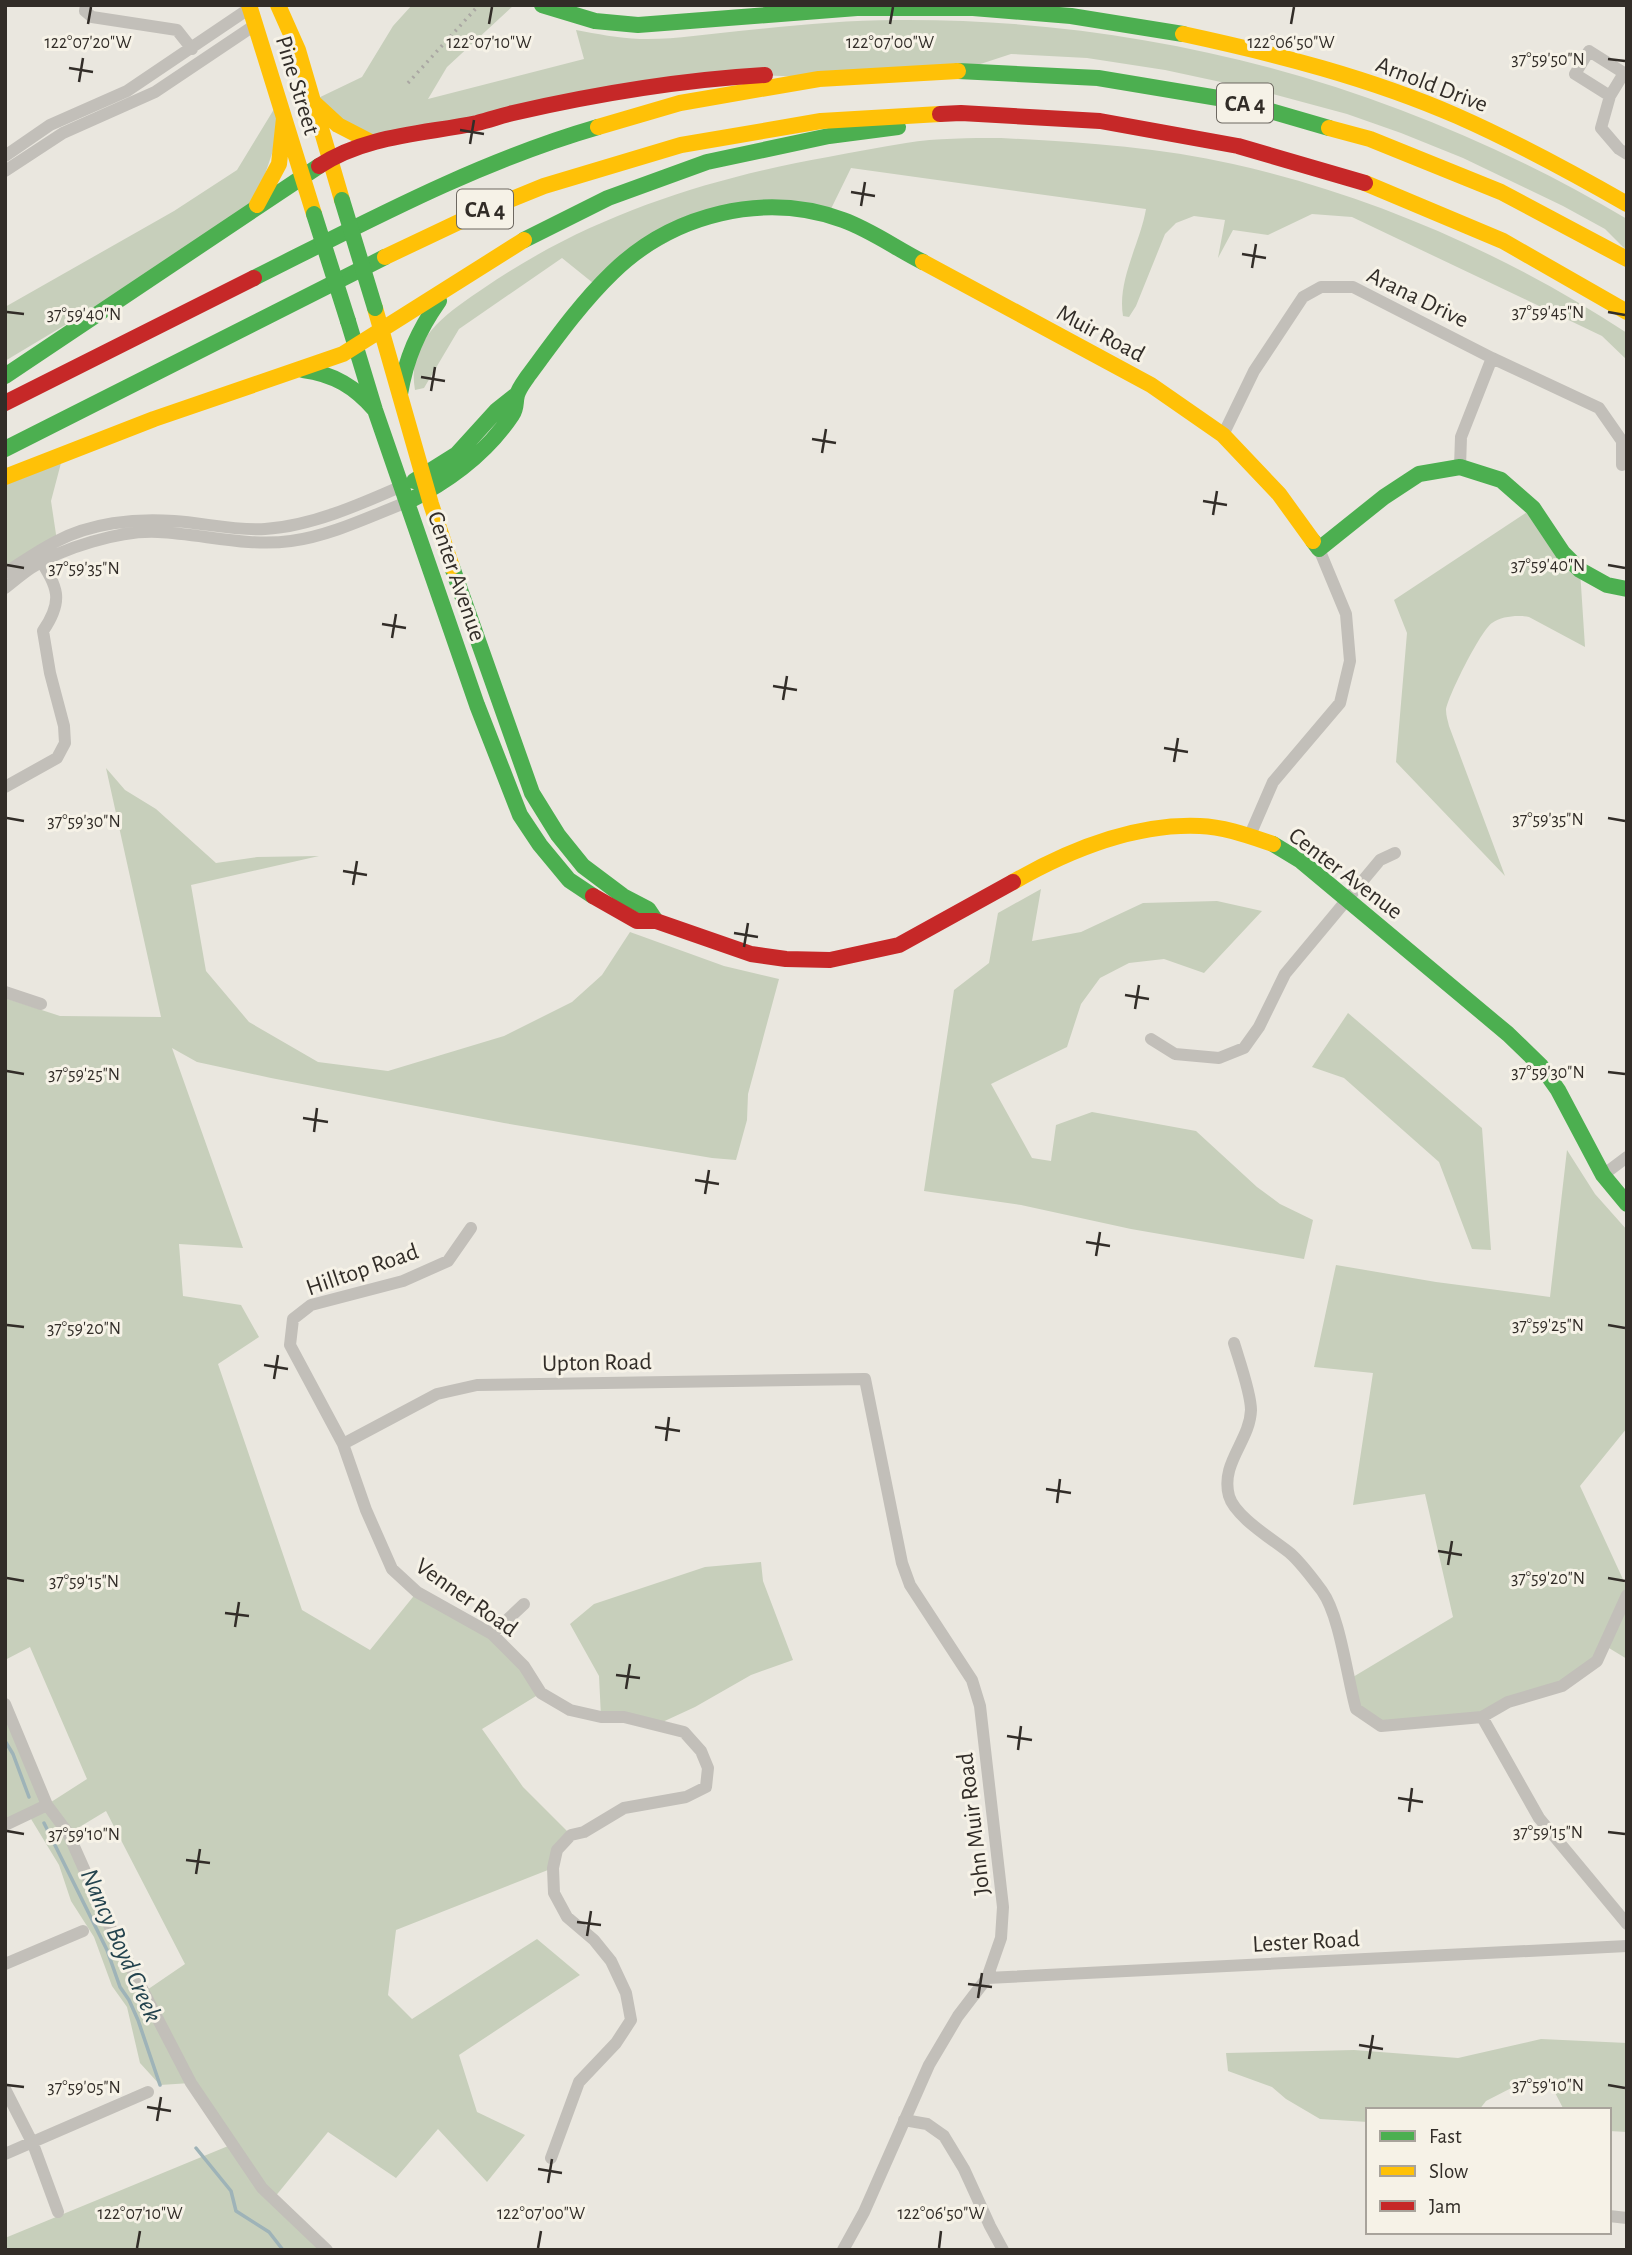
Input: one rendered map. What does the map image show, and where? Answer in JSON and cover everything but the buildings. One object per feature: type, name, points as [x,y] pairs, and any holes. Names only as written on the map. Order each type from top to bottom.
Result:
[{"type":"main road","name":"Arnold Drive","points":[[542,5],[591,20],[627,25],[808,11],[940,7],[1043,13],[1161,29],[1293,59],[1404,96],[1540,155],[1627,204]]},
{"type":"main road","name":"Pine Street","points":[[251,6],[303,178]]},
{"type":"main road","name":"Pine Street","points":[[281,6],[298,50],[329,159]]},
{"type":"main road","points":[[256,26],[281,6]]},
{"type":"main road","name":"CA 4","points":[[5,403],[413,198],[517,153],[602,124],[686,102],[772,85],[834,78],[959,71],[1057,74],[1171,88],[1256,105],[1352,132],[1448,167],[1538,209],[1627,259]]},
{"type":"main road","points":[[5,376],[329,159],[369,141],[675,82],[768,75],[834,78]]},
{"type":"main road","points":[[312,101],[334,124],[349,134],[369,141]]},
{"type":"main road","points":[[5,477],[154,419],[301,370],[356,347],[445,292],[509,248],[596,204],[707,162],[829,136],[1009,113]]},
{"type":"main road","name":"CA 4","points":[[5,449],[428,235],[567,178],[663,149],[785,125],[884,115],[1009,113],[1096,120],[1256,149],[1340,173],[1421,203],[1479,229],[1556,269],[1627,312]]},
{"type":"main road","points":[[252,213],[279,164],[285,118]]},
{"type":"main road","name":"Center Avenue","points":[[329,159],[383,332],[422,476],[532,793],[558,835],[583,866],[623,896],[648,909],[656,921]]},
{"type":"main road","name":"Center Avenue","points":[[303,178],[375,410],[477,705],[520,815],[569,880],[637,921],[656,921],[751,954],[786,959],[830,960],[899,945],[1041,866],[1111,838],[1175,825],[1200,826],[1250,835],[1301,861],[1508,1034],[1541,1066],[1558,1090],[1603,1175],[1627,1204]]},
{"type":"main road","name":"Muir Road","points":[[405,494],[422,476],[451,459],[470,442],[504,401],[516,395],[591,294],[623,261],[683,225],[724,211],[784,207],[816,211],[846,221],[1151,385],[1223,435],[1279,494],[1319,549]]},
{"type":"main road","points":[[400,394],[404,363],[415,335],[445,292]]},
{"type":"main road","points":[[301,370],[317,371],[345,380],[355,387],[375,410]]},
{"type":"main road","name":"Muir Road","points":[[405,494],[428,492],[466,466],[498,434],[515,410],[516,395]]},
{"type":"main road","points":[[1319,549],[1384,496],[1419,474],[1460,467],[1501,480],[1533,508],[1563,553],[1580,570],[1606,585],[1627,589]]},
{"type":"street","points":[[86,5],[85,11],[92,17],[177,30],[192,49]]},
{"type":"street","points":[[5,156],[50,125],[127,91],[192,49],[251,6]]},
{"type":"street","points":[[5,172],[64,133],[148,96],[256,26]]},
{"type":"street","points":[[1609,96],[1601,128],[1619,149],[1627,154]]},
{"type":"street","name":"Arana Drive","points":[[1223,435],[1254,371],[1303,297],[1321,287],[1353,287],[1492,358],[1599,408],[1622,441],[1622,465]]},
{"type":"street","points":[[1460,467],[1461,437],[1492,358]]},
{"type":"street","points":[[5,588],[31,568],[57,541],[108,524],[138,520],[172,520],[263,529],[295,524],[370,500],[405,494]]},
{"type":"street","points":[[1250,835],[1273,782],[1339,704],[1350,661],[1346,614],[1319,549]]},
{"type":"street","points":[[5,573],[39,558]]},
{"type":"street","points":[[5,787],[57,758],[65,743],[64,726],[50,673],[43,631],[55,614],[58,598],[55,586],[39,558]]},
{"type":"street","points":[[1152,1039],[1175,1054],[1219,1058],[1244,1048],[1259,1027],[1285,974],[1380,860],[1395,853]]},
{"type":"street","points":[[5,992],[41,1004]]},
{"type":"street","points":[[1603,1175],[1627,1157]]},
{"type":"street","name":"Hilltop Road","points":[[293,1319],[311,1305],[402,1281],[448,1261],[471,1228]]},
{"type":"street","name":"Venner Road","points":[[293,1319],[290,1345],[343,1444],[366,1510],[392,1569],[417,1592],[492,1634],[524,1665],[541,1693],[570,1710],[601,1717],[624,1717],[684,1732],[701,1751],[708,1768],[706,1787],[687,1797],[624,1808],[584,1832],[571,1835],[557,1850],[553,1868],[554,1893],[567,1917],[594,1940],[611,1961],[626,1993],[631,2020],[616,2043],[579,2082],[551,2158]]},
{"type":"street","points":[[1234,1343],[1251,1408],[1248,1428],[1231,1461],[1227,1486],[1229,1500],[1240,1514],[1293,1556],[1324,1594],[1339,1636],[1356,1709],[1381,1726],[1482,1717],[1508,1702],[1562,1686],[1597,1661],[1627,1595]]},
{"type":"street","name":"Upton Road","points":[[343,1444],[437,1394],[477,1385],[865,1379]]},
{"type":"street","name":"John Muir Road","points":[[843,2250],[864,2212],[929,2065],[958,2016],[987,1978],[1000,1938],[1003,1906],[980,1706],[972,1680],[910,1585],[902,1563],[865,1379]]},
{"type":"street","points":[[492,1634],[524,1604]]},
{"type":"street","points":[[5,1704],[47,1805],[68,1833],[108,1923],[191,2083],[262,2188],[327,2250]]},
{"type":"street","points":[[1482,1717],[1539,1818],[1627,1924]]},
{"type":"street","points":[[5,1825],[47,1805]]},
{"type":"street","points":[[5,1964],[83,1931]]},
{"type":"street","name":"Lester Road","points":[[987,1978],[1627,1946]]},
{"type":"street","points":[[5,2089],[33,2144],[58,2211]]},
{"type":"street","points":[[5,2154],[148,2092]]},
{"type":"street","points":[[904,2120],[927,2124],[944,2136],[964,2169],[1003,2250]]},
{"type":"green space","points":[[412,5],[514,5],[447,67],[428,99],[584,59],[576,30],[624,38],[652,39],[798,25],[897,20],[993,23],[1089,32],[1183,47],[1275,69],[1366,98],[1456,132],[1542,172],[1627,219],[1627,251],[1605,229],[1563,206],[1463,158],[1401,133],[1347,114],[1258,90],[1165,70],[1087,58],[1011,54],[959,71],[834,78],[754,75],[369,141],[312,101],[362,77],[393,26]]},
{"type":"green space","points":[[279,101],[284,118],[252,213],[5,361],[5,307],[174,211],[237,170]]},
{"type":"green space","points":[[1001,138],[1118,146],[1204,158],[1285,177],[1387,211],[1487,253],[1582,305],[1627,333],[1627,360],[1602,336],[1352,217],[1312,214],[1268,235],[1233,230],[1218,258],[1225,220],[1194,216],[1176,223],[1165,234],[1136,306],[1129,317],[1123,316],[1123,289],[1146,209],[851,168],[828,215],[724,211],[593,283],[562,258],[459,329],[424,388],[415,390],[414,372],[423,342],[432,329],[456,307],[523,263],[606,221],[692,189],[782,166],[918,141]]},
{"type":"green space","points":[[61,463],[51,501],[57,541],[5,573],[5,485]]},
{"type":"green space","points":[[1533,508],[1580,570],[1585,647],[1529,617],[1500,619],[1487,628],[1473,650],[1452,691],[1446,710],[1449,726],[1505,876],[1396,762],[1407,633],[1394,600]]},
{"type":"green space","points":[[106,768],[125,790],[156,809],[216,863],[257,857],[319,856],[191,885],[206,971],[249,1022],[318,1062],[388,1071],[504,1036],[572,1002],[602,975],[630,932],[724,966],[779,979],[748,1094],[747,1120],[736,1160],[504,1123],[271,1078],[197,1062],[172,1048],[243,1248],[179,1244],[183,1296],[241,1305],[259,1337],[218,1364],[302,1610],[370,1650],[417,1592],[492,1634],[541,1693],[482,1729],[523,1787],[571,1835],[553,1868],[396,1930],[388,1995],[412,2019],[537,1939],[580,1975],[459,2055],[477,2112],[525,2135],[487,2182],[438,2129],[396,2178],[328,2132],[274,2198],[327,2250],[5,2250],[5,2238],[233,2144],[191,2083],[160,2085],[140,2063],[127,2007],[112,1986],[94,1937],[71,1901],[59,1865],[28,1814],[5,1825],[5,1708],[48,1804],[87,1779],[30,1647],[5,1660],[5,998],[60,1016],[161,1017]],"holes":[[[106,1811],[185,1964],[144,1992],[68,1834]]]},
{"type":"green space","points":[[1041,889],[1032,941],[1081,932],[1143,903],[1217,901],[1262,911],[1204,973],[1164,959],[1129,963],[1100,978],[1081,1004],[1067,1047],[991,1084],[1032,1158],[1051,1161],[1056,1125],[1092,1112],[1196,1131],[1257,1187],[1280,1204],[1313,1220],[1304,1259],[1131,1229],[1021,1205],[924,1191],[954,990],[989,963],[998,913]]},
{"type":"green space","points":[[1348,1013],[1482,1128],[1491,1250],[1472,1249],[1439,1162],[1344,1078],[1312,1067]]},
{"type":"green space","points":[[1567,1150],[1595,1194],[1627,1230],[1627,1428],[1580,1486],[1627,1588],[1627,1659],[1604,1645],[1597,1661],[1562,1686],[1482,1717],[1381,1726],[1356,1709],[1348,1680],[1453,1617],[1425,1494],[1353,1505],[1373,1373],[1314,1367],[1336,1265],[1550,1297]]},
{"type":"green space","points":[[761,1562],[763,1581],[793,1660],[751,1675],[695,1707],[656,1725],[601,1717],[599,1676],[570,1624],[594,1604],[705,1567]]},
{"type":"green space","points":[[1541,2039],[1627,2043],[1627,2132],[1611,2131],[1611,2108],[1563,2108],[1551,2085],[1523,2082],[1486,2101],[1481,2108],[1366,2108],[1366,2122],[1320,2119],[1286,2099],[1272,2087],[1228,2071],[1226,2053],[1354,2050],[1458,2058]]},
{"type":"waterway","name":"Nancy Boyd Creek","points":[[5,1741],[13,1754],[29,1797]]},
{"type":"waterway","name":"Nancy Boyd Creek","points":[[44,1823],[107,1950],[120,1987],[138,2020],[160,2085]]},
{"type":"waterway","name":"Nancy Boyd Creek","points":[[196,2148],[231,2191],[236,2211],[269,2232],[283,2250]]},
{"type":"railway","points":[[408,83],[479,5]]},
{"type":"traffic: fast","points":[[542,5],[595,21],[638,25],[857,8],[973,8],[1071,16],[1183,34]]},
{"type":"traffic: fast","points":[[958,71],[1098,78],[1236,101],[1329,128]]},
{"type":"traffic: fast","points":[[254,278],[466,175],[509,157],[598,127]]},
{"type":"traffic: fast","points":[[524,240],[608,198],[707,162],[829,136],[898,127]]},
{"type":"traffic: fast","points":[[5,376],[319,166]]},
{"type":"traffic: fast","points":[[342,200],[375,308]]},
{"type":"traffic: fast","points":[[407,502],[452,476],[491,442],[514,412],[517,395],[523,383],[578,310],[612,273],[662,236],[720,214],[751,208],[782,208],[843,220],[923,262]]},
{"type":"traffic: fast","points":[[314,214],[348,321]]},
{"type":"traffic: fast","points":[[5,449],[385,257]]},
{"type":"traffic: fast","points":[[400,394],[414,345],[439,301]]},
{"type":"traffic: fast","points":[[348,321],[375,410],[477,705],[520,815],[569,880],[593,896]]},
{"type":"traffic: fast","points":[[303,370],[334,378],[360,395],[375,410]]},
{"type":"traffic: fast","points":[[414,481],[457,454],[497,410],[516,395]]},
{"type":"traffic: fast","points":[[1313,541],[1319,549],[1384,497],[1419,474],[1460,467],[1501,480],[1533,508],[1563,553],[1580,570],[1607,585],[1627,589]]},
{"type":"traffic: fast","points":[[452,567],[532,793],[558,835],[583,866],[623,896],[648,909],[656,921]]},
{"type":"traffic: fast","points":[[1273,844],[1301,861],[1508,1034],[1541,1066],[1558,1090],[1603,1175],[1627,1204]]},
{"type":"traffic: slow","points":[[249,5],[314,214]]},
{"type":"traffic: slow","points":[[278,5],[298,50],[342,200]]},
{"type":"traffic: slow","points":[[1183,34],[1322,68],[1424,102],[1522,147],[1627,204]]},
{"type":"traffic: slow","points":[[598,127],[680,103],[819,79],[958,71]]},
{"type":"traffic: slow","points":[[312,101],[338,125],[369,141]]},
{"type":"traffic: slow","points":[[385,257],[480,212],[544,186],[681,145],[821,121],[940,114]]},
{"type":"traffic: slow","points":[[257,205],[279,164],[284,118]]},
{"type":"traffic: slow","points":[[1329,128],[1370,139],[1501,192],[1627,259]]},
{"type":"traffic: slow","points":[[1365,183],[1503,241],[1627,312]]},
{"type":"traffic: slow","points":[[5,477],[154,419],[343,354],[524,240]]},
{"type":"traffic: slow","points":[[923,262],[1151,385],[1223,435],[1279,494],[1313,541]]},
{"type":"traffic: slow","points":[[375,308],[431,504],[452,567]]},
{"type":"traffic: slow","points":[[1013,882],[1079,849],[1151,829],[1175,826],[1209,827],[1237,832],[1273,844]]},
{"type":"traffic: jam","points":[[319,166],[337,156],[375,142],[477,123],[544,106],[670,84],[765,75]]},
{"type":"traffic: jam","points":[[940,114],[1100,121],[1238,146],[1365,183]]},
{"type":"traffic: jam","points":[[5,403],[254,278]]},
{"type":"traffic: jam","points":[[593,896],[637,921],[656,921],[751,954],[786,959],[830,960],[899,945],[1013,882]]}]
